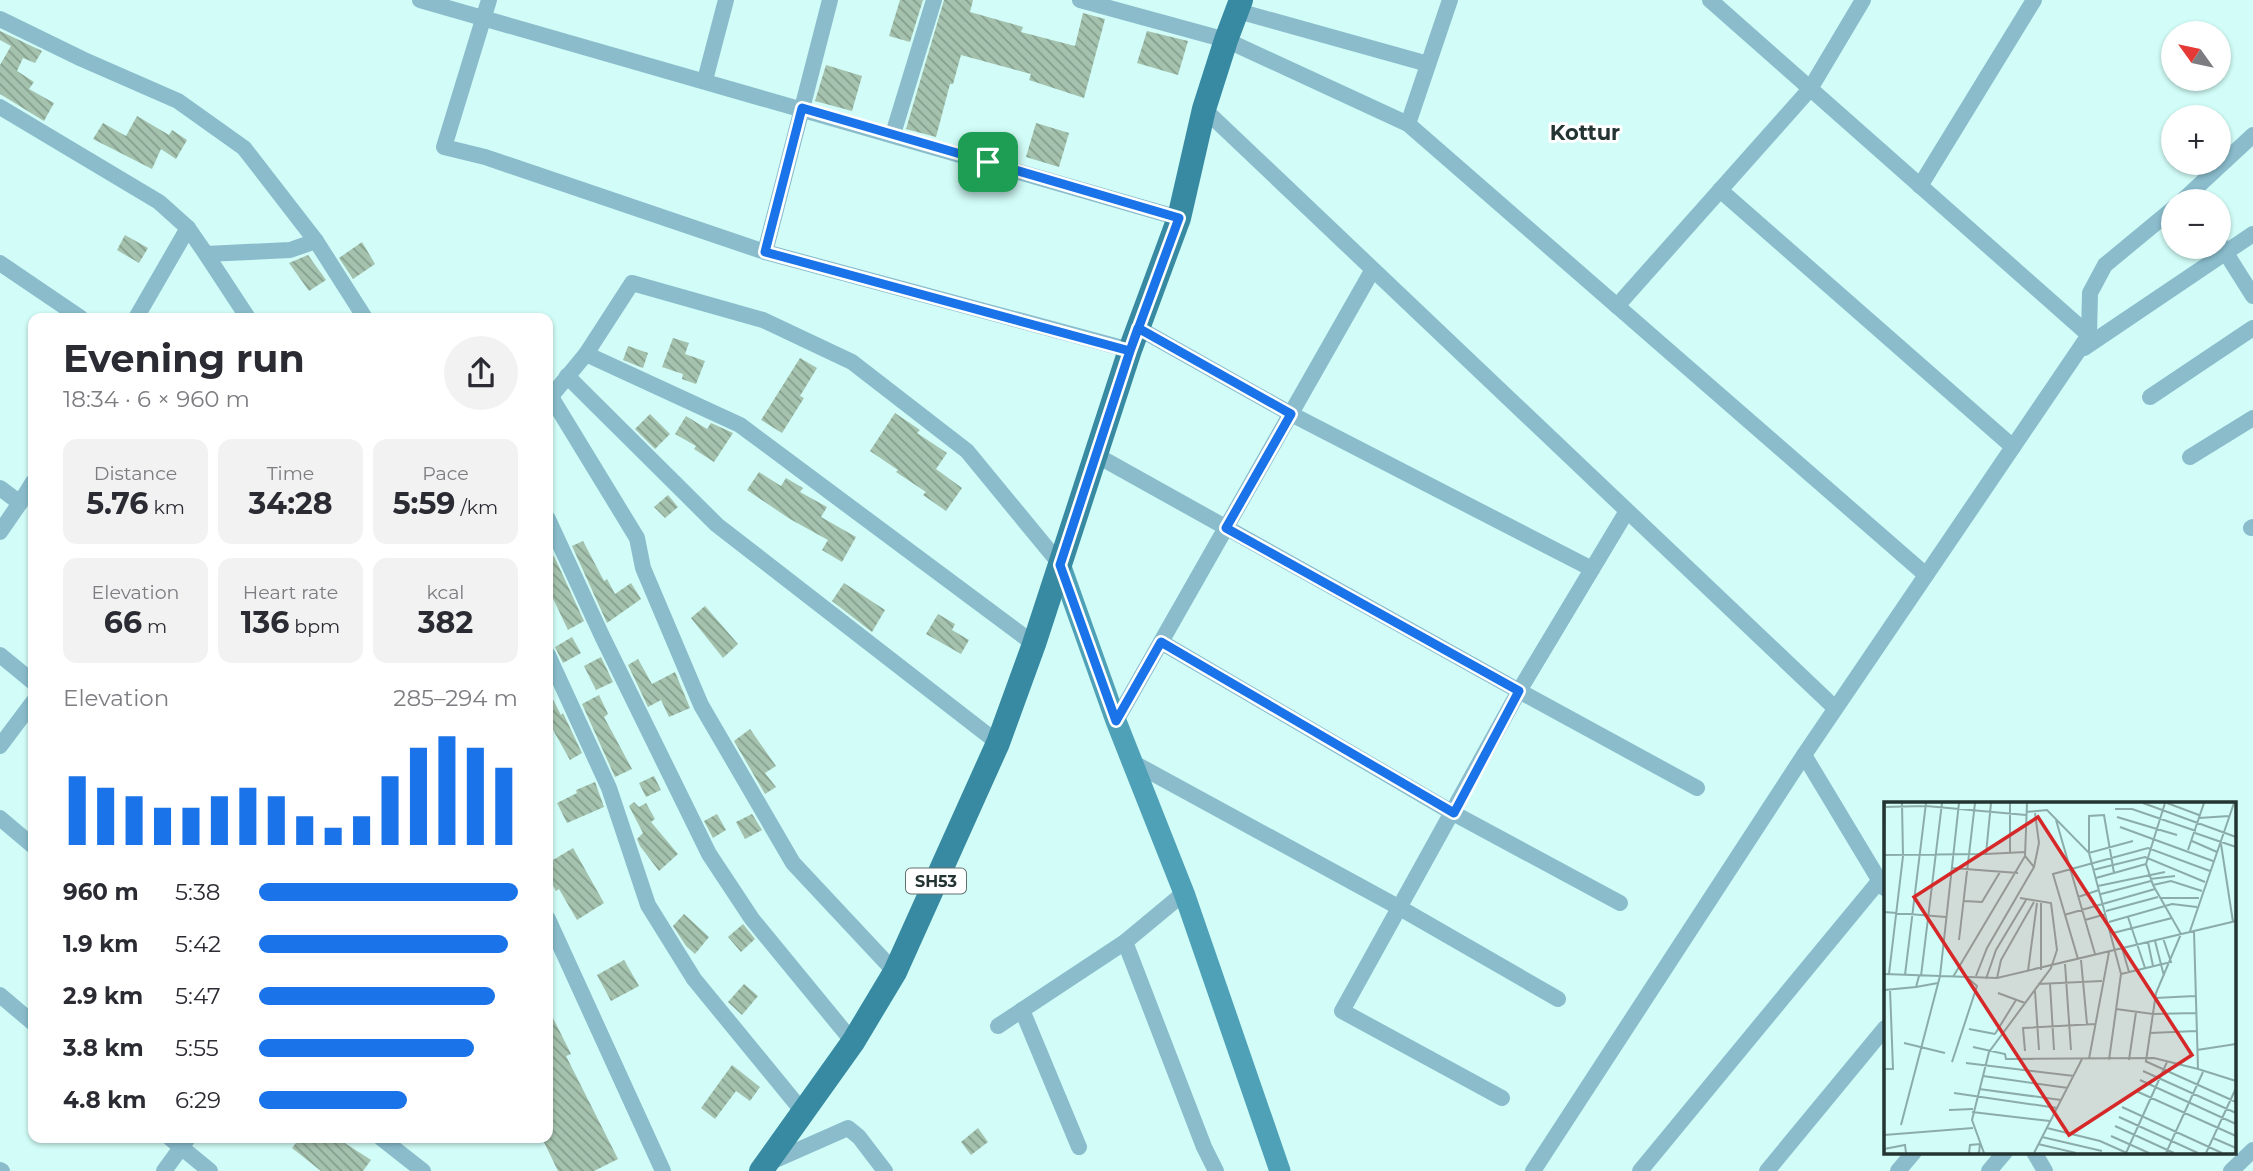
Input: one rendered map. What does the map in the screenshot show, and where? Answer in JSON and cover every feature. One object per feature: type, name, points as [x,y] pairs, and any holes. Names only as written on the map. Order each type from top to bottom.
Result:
[{"type":"main road","name":"SH53","points":[[764,1168],[853,1042],[895,972],[998,743],[1034,644],[1134,340],[1179,218],[1204,109],[1239,5]]},
{"type":"street","points":[[420,0],[1179,218]]},
{"type":"street","points":[[489,0],[444,147],[485,157],[765,252],[1134,340],[1291,414],[1592,569]]},
{"type":"street","points":[[705,80],[726,0]]},
{"type":"street","points":[[765,252],[830,0]]},
{"type":"street","points":[[893,134],[934,0]]},
{"type":"street","points":[[1080,0],[1099,2],[1226,40],[1408,124],[1926,575]]},
{"type":"street","points":[[1408,124],[1450,0]]},
{"type":"street","points":[[1616,306],[1810,89],[1863,0]]},
{"type":"street","points":[[1920,186],[2034,0]]},
{"type":"street","points":[[1711,1],[2089,335]]},
{"type":"street","points":[[1239,5],[1429,64]]},
{"type":"street","points":[[0,19],[178,101],[244,148],[316,242],[362,313]]},
{"type":"street","points":[[0,107],[159,202],[188,228],[245,313]]},
{"type":"street","points":[[1204,109],[1835,708]]},
{"type":"street","points":[[2198,189],[2253,135]]},
{"type":"street","points":[[1720,190],[2013,447]]},
{"type":"street","points":[[1533,1171],[1804,754],[2089,335],[2090,293],[2105,265],[2161,219]]},
{"type":"street","points":[[139,313],[188,228]]},
{"type":"street","points":[[2231,243],[2253,234]]},
{"type":"street","points":[[206,254],[290,250],[316,242]]},
{"type":"street","points":[[2077,352],[2205,259]]},
{"type":"street","points":[[2230,259],[2253,296]]},
{"type":"street","points":[[0,263],[74,313]]},
{"type":"street","points":[[1116,721],[1372,271]]},
{"type":"street","points":[[553,395],[586,354],[632,283],[763,320],[852,362],[967,451],[1060,565],[1116,721],[1184,893],[1280,1171]]},
{"type":"street","points":[[2150,397],[2253,328]]},
{"type":"street","points":[[586,354],[740,425],[1034,644]]},
{"type":"street","points":[[567,376],[717,525],[998,743]]},
{"type":"street","points":[[553,404],[637,538],[643,568],[701,705],[793,863],[895,972]]},
{"type":"street","points":[[2190,457],[2253,418]]},
{"type":"street","points":[[1096,455],[1697,788]]},
{"type":"street","points":[[0,488],[20,503]]},
{"type":"street","points":[[0,532],[28,490]]},
{"type":"street","points":[[1502,1098],[1342,1011],[1454,813],[1519,691],[1627,511]]},
{"type":"street","points":[[553,530],[601,636],[709,854],[752,919],[853,1042]]},
{"type":"street","points":[[1161,642],[1454,813],[1620,902]]},
{"type":"street","points":[[0,655],[28,678]]},
{"type":"street","points":[[553,666],[609,788],[648,905],[694,979],[803,1112]]},
{"type":"street","points":[[0,746],[28,709]]},
{"type":"street","points":[[1640,1171],[1883,885],[1804,754]]},
{"type":"street","points":[[1132,762],[1400,908],[1558,999]]},
{"type":"street","points":[[0,818],[28,842]]},
{"type":"street","points":[[998,1026],[1125,942],[1184,893]]},
{"type":"street","points":[[553,930],[663,1171]]},
{"type":"street","points":[[1125,942],[1204,1147],[1216,1171]]},
{"type":"street","points":[[0,995],[28,1019]]},
{"type":"street","points":[[1022,1010],[1079,1147]]},
{"type":"street","points":[[1767,1171],[1884,1029]]},
{"type":"street","points":[[764,1168],[848,1128],[859,1137],[886,1171]]},
{"type":"street","points":[[163,1171],[179,1143]]},
{"type":"street","points":[[182,1143],[210,1171]]},
{"type":"street","points":[[387,1143],[423,1171]]},
{"type":"street","points":[[2231,1171],[2253,1150]]},
{"type":"street","points":[[1898,1171],[1912,1154]]},
{"type":"street","points":[[1989,1171],[2003,1154]]},
{"type":"street","points":[[2035,1154],[2045,1171]]},
{"type":"building","points":[[900,0],[923,0],[910,42],[889,36]]},
{"type":"building","points":[[944,0],[973,0],[970,12],[1023,27],[1021,32],[1075,46],[1083,13],[1105,19],[1084,98],[1029,80],[1031,74],[961,55],[936,137],[906,129]]},
{"type":"building","points":[[0,31],[42,51],[35,63],[23,58],[17,71],[34,82],[29,89],[54,103],[44,121],[0,94],[0,65],[11,46],[0,40]]},
{"type":"building","points":[[1147,31],[1188,41],[1178,75],[1137,63]]},
{"type":"building","points":[[826,65],[862,76],[852,111],[815,101]]},
{"type":"building","points":[[137,116],[169,135],[172,130],[187,140],[176,159],[161,149],[152,169],[93,139],[103,123],[126,136]]},
{"type":"building","points":[[1036,123],[1069,133],[1059,167],[1026,157]]},
{"type":"building","points":[[125,235],[148,248],[139,263],[117,250]]},
{"type":"building","points":[[362,242],[375,264],[353,279],[339,258]]},
{"type":"building","points":[[308,255],[326,280],[309,291],[289,263]]},
{"type":"building","points":[[673,338],[689,343],[685,354],[705,361],[696,384],[682,379],[683,374],[662,367]]},
{"type":"building","points":[[628,346],[648,353],[643,368],[623,360]]},
{"type":"building","points":[[800,358],[817,368],[800,396],[804,398],[782,433],[761,420]]},
{"type":"building","points":[[895,413],[920,430],[917,433],[947,453],[936,469],[962,488],[946,511],[923,495],[926,492],[870,451]]},
{"type":"building","points":[[650,414],[670,434],[655,449],[635,429]]},
{"type":"building","points":[[686,416],[707,429],[711,423],[733,433],[714,462],[694,449],[696,446],[675,434]]},
{"type":"building","points":[[759,472],[781,486],[786,478],[803,488],[800,492],[827,507],[821,517],[856,537],[842,562],[822,550],[828,540],[747,490]]},
{"type":"building","points":[[668,495],[678,507],[665,518],[654,507]]},
{"type":"building","points":[[583,541],[604,581],[607,579],[615,594],[631,583],[641,599],[607,623],[572,546]]},
{"type":"building","points":[[553,557],[584,621],[568,630],[553,598]]},
{"type":"building","points":[[844,583],[885,610],[872,632],[832,601]]},
{"type":"building","points":[[705,606],[738,644],[723,658],[691,618]]},
{"type":"building","points":[[938,614],[955,624],[952,630],[969,640],[961,654],[926,634]]},
{"type":"building","points":[[572,637],[581,653],[563,663],[555,647]]},
{"type":"building","points":[[601,657],[613,682],[596,690],[584,666]]},
{"type":"building","points":[[638,659],[652,684],[675,672],[690,708],[669,717],[661,700],[648,707],[628,665]]},
{"type":"building","points":[[599,695],[608,714],[604,717],[632,769],[615,777],[582,704]]},
{"type":"building","points":[[553,700],[561,715],[563,713],[582,753],[570,760],[553,730]]},
{"type":"building","points":[[750,729],[776,766],[765,773],[776,787],[765,794],[734,741]]},
{"type":"building","points":[[654,776],[661,790],[646,797],[639,783]]},
{"type":"building","points":[[595,782],[604,807],[567,823],[557,803],[577,793],[576,790]]},
{"type":"building","points":[[634,802],[639,807],[646,803],[655,819],[651,822],[678,854],[659,871],[637,839],[643,833],[629,806]]},
{"type":"building","points":[[717,814],[726,830],[713,838],[704,821]]},
{"type":"building","points":[[752,814],[762,830],[745,839],[736,822]]},
{"type":"building","points":[[573,848],[604,903],[577,920],[559,889],[556,891],[553,886],[553,860]]},
{"type":"building","points":[[684,914],[709,937],[695,954],[686,946],[673,926]]},
{"type":"building","points":[[743,924],[755,939],[741,952],[728,937]]},
{"type":"building","points":[[624,960],[639,986],[611,1001],[597,975]]},
{"type":"building","points":[[744,984],[758,996],[742,1015],[728,1002]]},
{"type":"building","points":[[553,1018],[571,1054],[566,1056],[618,1159],[594,1171],[558,1171],[544,1143],[553,1143]]},
{"type":"building","points":[[732,1065],[760,1087],[750,1101],[736,1091],[715,1119],[701,1108]]},
{"type":"building","points":[[978,1128],[988,1142],[971,1155],[961,1142]]},
{"type":"building","points":[[296,1143],[345,1143],[371,1160],[363,1171],[321,1171],[292,1148]]},
{"type":"district","name":"Kottur","points":[[1585,133]]},
{"type":"route","points":[[988,162],[802,108],[765,252],[1130,351],[1138,328],[1291,414],[1226,528],[1519,691],[1454,813],[1161,642],[1116,721],[1060,565],[1130,351],[1179,218],[988,162]]}]
